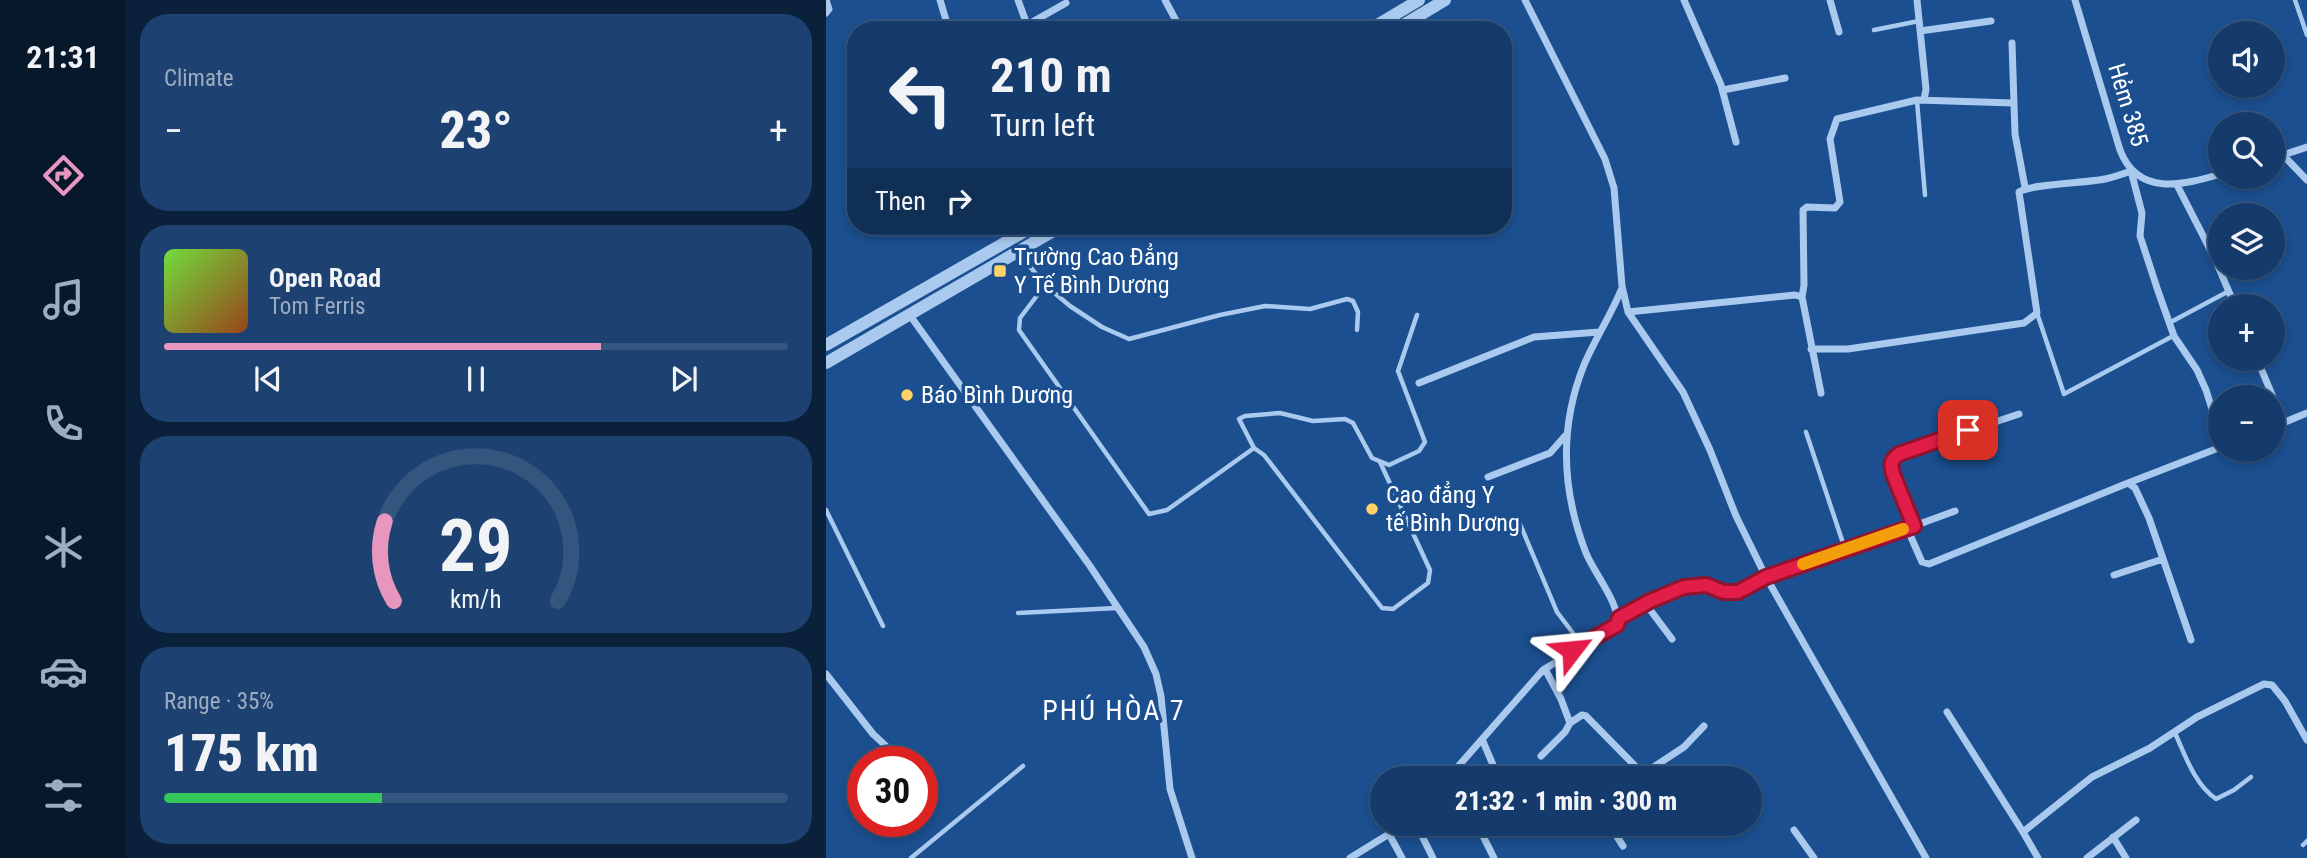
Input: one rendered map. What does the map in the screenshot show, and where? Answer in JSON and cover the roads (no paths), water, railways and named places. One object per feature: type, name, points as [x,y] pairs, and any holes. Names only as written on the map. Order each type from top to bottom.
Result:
[{"type":"street","points":[[826,0],[829,9],[826,13]]},
{"type":"street","points":[[940,0],[946,21]]},
{"type":"street","points":[[1018,0],[1026,21]]},
{"type":"street","points":[[1165,0],[1176,21]]},
{"type":"street","points":[[1410,21],[1445,0]]},
{"type":"street","points":[[1525,0],[1605,159],[1615,194],[1622,286],[1628,312],[1682,392],[1766,577],[1926,858]]},
{"type":"street","points":[[1684,0],[1723,90],[1736,142]]},
{"type":"street","points":[[1830,0],[1839,32]]},
{"type":"street","points":[[1917,0],[1926,89],[1921,100]]},
{"type":"street","name":"Hẻm 385","points":[[2075,0],[2120,150],[2132,171],[2149,180],[2177,185],[2208,177]]},
{"type":"street","points":[[1384,21],[1416,1]]},
{"type":"street","points":[[1038,21],[1066,3]]},
{"type":"street","points":[[1920,31],[1991,22]]},
{"type":"street","points":[[2012,43],[2015,134],[2025,187]]},
{"type":"street","points":[[1723,90],[1785,78]]},
{"type":"street","points":[[1821,393],[1802,297],[1803,210],[1807,207],[1835,208],[1840,202],[1830,139],[1837,119],[1921,100],[2013,103]]},
{"type":"street","points":[[2285,154],[2307,147]]},
{"type":"street","points":[[2285,157],[2307,180]]},
{"type":"street","points":[[1811,349],[1847,349],[2024,323],[2037,313],[2019,192],[2025,187],[2091,181],[2132,171],[2142,213],[2140,236],[2174,336],[2197,370],[2208,400]]},
{"type":"street","points":[[2177,185],[2229,292]]},
{"type":"street","points":[[826,345],[1010,235]]},
{"type":"street","points":[[826,363],[1046,235]]},
{"type":"street","points":[[1460,766],[1545,668],[1617,625],[1619,618],[1586,554],[1571,510],[1565,449],[1580,376],[1622,286]]},
{"type":"street","points":[[1628,312],[1733,300],[1795,295],[1802,297]]},
{"type":"street","points":[[908,314],[1143,647],[1156,674],[1161,696],[1170,789],[1192,858]]},
{"type":"street","points":[[1419,383],[1534,337],[1599,332]]},
{"type":"street","points":[[2285,423],[2307,413]]},
{"type":"street","points":[[2019,414],[1899,454],[1892,459],[1893,474],[1922,562],[1928,564],[2208,452]]},
{"type":"street","points":[[1488,477],[1550,453],[1566,436]]},
{"type":"street","points":[[2129,483],[2135,488],[2149,518],[2191,639]]},
{"type":"street","points":[[1619,618],[1645,603],[1684,587],[1706,585],[1724,592],[1738,592],[1766,577],[1955,511]]},
{"type":"street","points":[[2114,575],[2163,559]]},
{"type":"street","points":[[1645,603],[1672,639]]},
{"type":"street","points":[[1545,668],[1562,699],[1570,723]]},
{"type":"street","points":[[826,674],[886,746]]},
{"type":"street","points":[[2023,832],[2092,777],[2175,733],[2197,717],[2263,684],[2272,685],[2285,701],[2307,740]]},
{"type":"street","points":[[1947,712],[2038,858]]},
{"type":"street","points":[[1541,756],[1565,732],[1570,723],[1582,715],[1643,774],[1684,747],[1704,726]]},
{"type":"street","points":[[1482,739],[1493,766]]},
{"type":"street","points":[[2087,858],[2136,820]]},
{"type":"street","points":[[1794,830],[1814,858]]},
{"type":"street","points":[[1350,858],[1386,836]]},
{"type":"street","points":[[1390,836],[1402,858]]},
{"type":"street","points":[[1422,836],[1433,858]]},
{"type":"street","points":[[1483,836],[1494,858]]},
{"type":"street","points":[[1617,836],[1623,846]]},
{"type":"street","points":[[2113,838],[2126,858]]},
{"type":"lane","points":[[2295,0],[2307,36]]},
{"type":"lane","points":[[1874,30],[1919,21]]},
{"type":"lane","points":[[1921,100],[1925,195]]},
{"type":"lane","points":[[1018,251],[1045,285],[1102,327],[1129,339],[1265,306],[1310,309],[1347,299],[1353,301],[1358,312],[1357,330]]},
{"type":"lane","points":[[1045,285],[1020,318],[1019,330],[1149,514],[1167,510],[1254,448]]},
{"type":"lane","points":[[2169,323],[2229,292]]},
{"type":"lane","points":[[2037,313],[2064,394],[2174,336]]},
{"type":"lane","points":[[1380,463],[1430,570],[1428,583],[1393,609],[1382,608],[1264,455],[1254,448],[1239,419],[1280,413],[1312,421],[1345,419],[1353,423],[1372,458],[1389,465],[1419,451],[1425,442],[1398,371],[1417,316]]},
{"type":"lane","points":[[1806,432],[1845,549]]},
{"type":"lane","points":[[826,510],[883,626]]},
{"type":"lane","points":[[1520,524],[1557,612],[1582,645]]},
{"type":"lane","points":[[1018,613],[1118,608]]},
{"type":"lane","points":[[2175,733],[2191,768],[2207,793],[2216,799],[2251,777]]},
{"type":"lane","points":[[911,858],[1023,766]]},
{"type":"place","name":"Trường Cao Đẳng Y Tế Bình Dương","points":[[1000,271]]},
{"type":"place","name":"Báo Bình Dương","points":[[907,395]]},
{"type":"place","name":"Cao đẳng Y tế Bình Dương","points":[[1372,509]]},
{"type":"district","name":"PHÚ HÒA 7","points":[[1114,710]]}]
